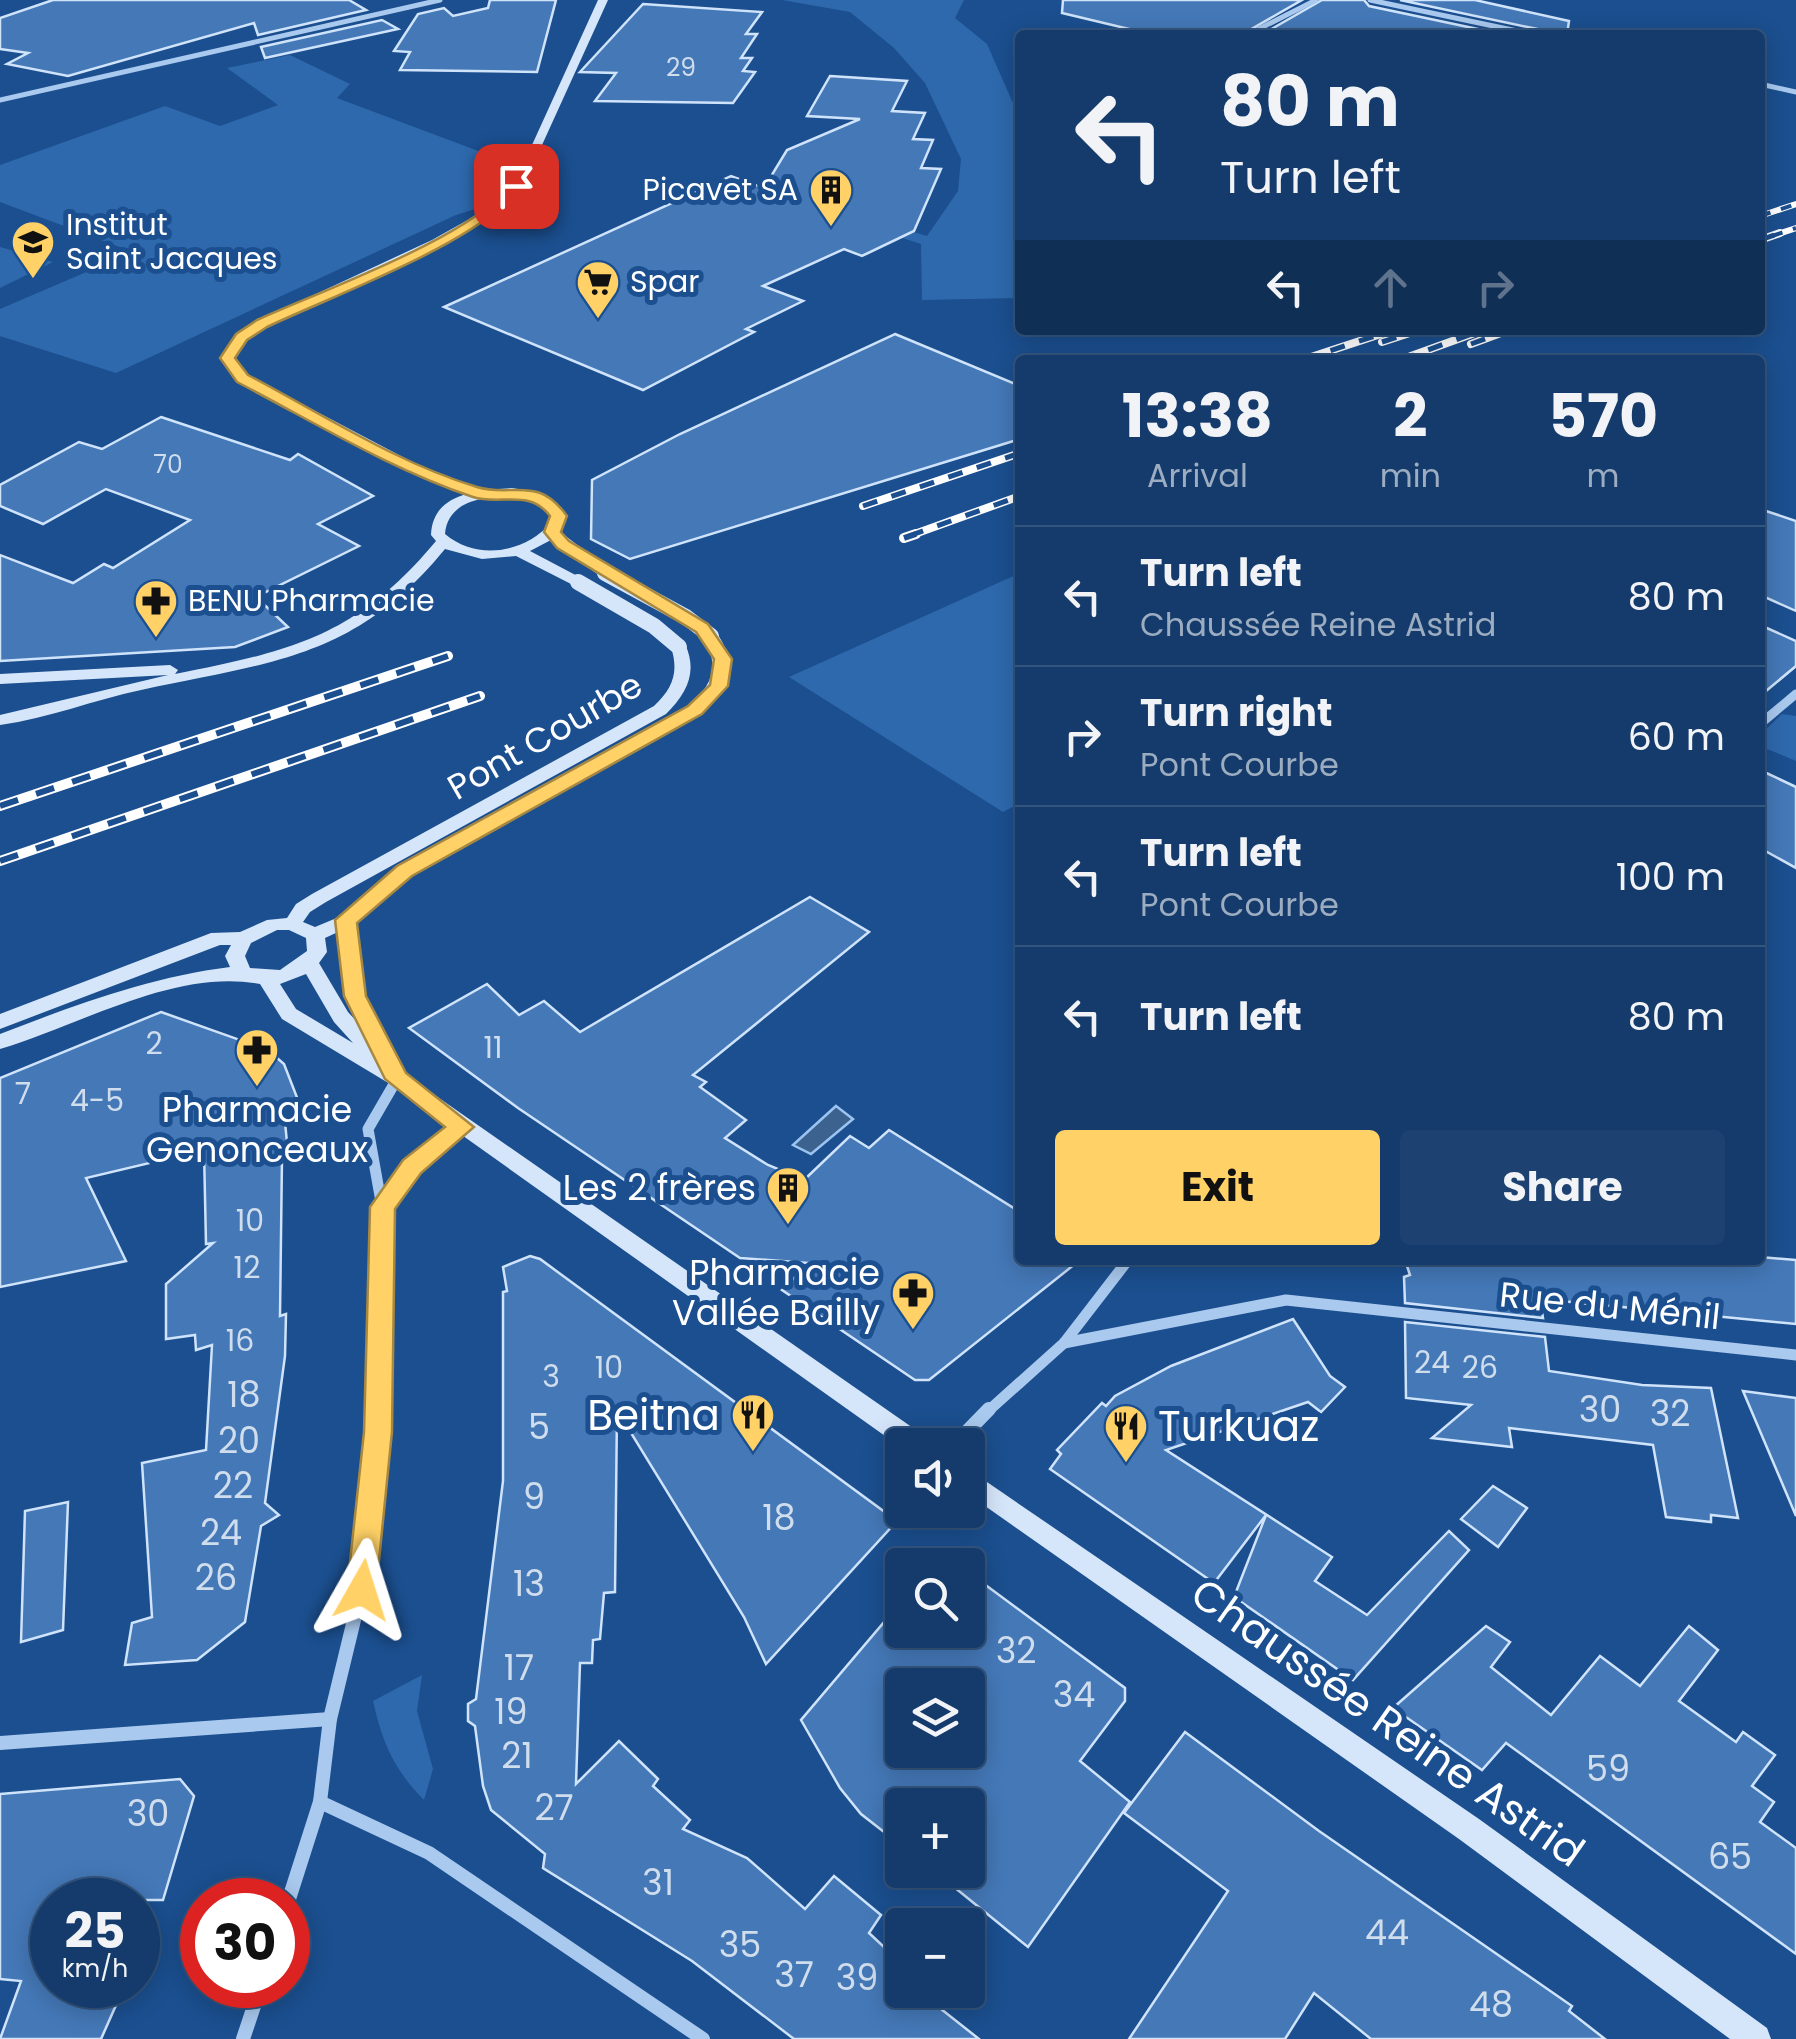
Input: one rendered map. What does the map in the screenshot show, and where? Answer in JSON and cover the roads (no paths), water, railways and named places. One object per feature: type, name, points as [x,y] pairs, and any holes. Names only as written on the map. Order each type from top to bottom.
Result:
[{"type":"main road","points":[[480,494],[411,467],[242,378],[228,358],[242,337],[262,324],[436,242],[502,204],[527,167],[602,0]]},
{"type":"main road","points":[[411,467],[452,506]]},
{"type":"main road","points":[[413,579],[480,554],[518,550],[552,532],[559,516],[548,501],[512,492],[480,494],[452,506],[437,525],[443,541]]},
{"type":"main road","name":"Pont Courbe","points":[[315,935],[346,920],[405,871],[695,710],[719,686],[724,673],[723,659],[710,636],[686,617],[605,573],[552,532]]},
{"type":"main road","points":[[443,541],[480,554]]},
{"type":"main road","points":[[0,720],[254,666],[326,642],[368,616],[413,579],[443,541]]},
{"type":"main road","name":"Pont Courbe","points":[[292,924],[303,908],[319,898],[660,710],[674,697],[686,673],[680,647],[654,626],[518,550]]},
{"type":"main road","points":[[0,679],[92,672],[217,671]]},
{"type":"main road","points":[[346,920],[355,996],[397,1079]]},
{"type":"main road","points":[[0,1022],[218,938],[244,939],[274,924],[292,924],[315,935],[316,952],[309,963],[282,977],[267,979],[242,972],[183,978],[120,995],[0,1042]]},
{"type":"main road","points":[[242,972],[234,956],[244,939]]},
{"type":"main road","points":[[309,963],[341,1017],[397,1079]]},
{"type":"main road","points":[[267,979],[289,1014],[397,1079],[893,1428]]},
{"type":"main road","name":"Chaussée Reine Astrid","points":[[985,1492],[1469,1829],[1756,2039]]},
{"type":"street","points":[[0,100],[91,76],[440,0]]},
{"type":"street","points":[[1256,30],[1316,0]]},
{"type":"street","points":[[1370,0],[1512,30]]},
{"type":"street","points":[[1765,85],[1796,92]]},
{"type":"street","points":[[1765,720],[1796,694]]},
{"type":"street","points":[[296,1878],[320,1802],[330,1720],[362,1590],[378,1432],[382,1207],[368,1129],[397,1079]]},
{"type":"street","points":[[382,1207],[412,1167],[462,1127]]},
{"type":"street","points":[[971,1428],[1064,1343],[1124,1265]]},
{"type":"street","name":"Rue du Ménil","points":[[1064,1343],[1286,1300],[1796,1354]]},
{"type":"street","points":[[0,1743],[330,1720]]},
{"type":"street","points":[[320,1802],[429,1853],[703,2039]]},
{"type":"street","points":[[244,2039],[254,2008]]},
{"type":"railway","points":[[1765,214],[1796,204]]},
{"type":"railway","points":[[1772,236],[1796,228]]},
{"type":"railway","points":[[1765,238],[1780,233]]},
{"type":"railway","points":[[1317,355],[1378,335]]},
{"type":"railway","points":[[1382,342],[1404,335]]},
{"type":"railway","points":[[1414,355],[1469,335]]},
{"type":"railway","points":[[1471,344],[1495,335]]},
{"type":"railway","points":[[863,506],[1015,455]]},
{"type":"railway","points":[[909,536],[1015,498]]},
{"type":"railway","points":[[904,538],[916,534]]},
{"type":"railway","points":[[0,806],[448,656]]},
{"type":"railway","points":[[0,861],[480,696]]},
{"type":"place","name":"Picavet SA","points":[[831,228]]},
{"type":"place","name":"Institut Saint Jacques","points":[[33,280]]},
{"type":"place","name":"Spar","points":[[598,320]]},
{"type":"place","name":"BENU Pharmacie","points":[[156,639]]},
{"type":"place","name":"Pharmacie Genonceaux","points":[[257,1088]]},
{"type":"place","name":"Les 2 frères","points":[[788,1226]]},
{"type":"place","name":"Pharmacie Vallée Bailly","points":[[913,1331]]},
{"type":"place","name":"Beitna","points":[[753,1453]]},
{"type":"place","name":"Turkuaz","points":[[1126,1464]]}]
